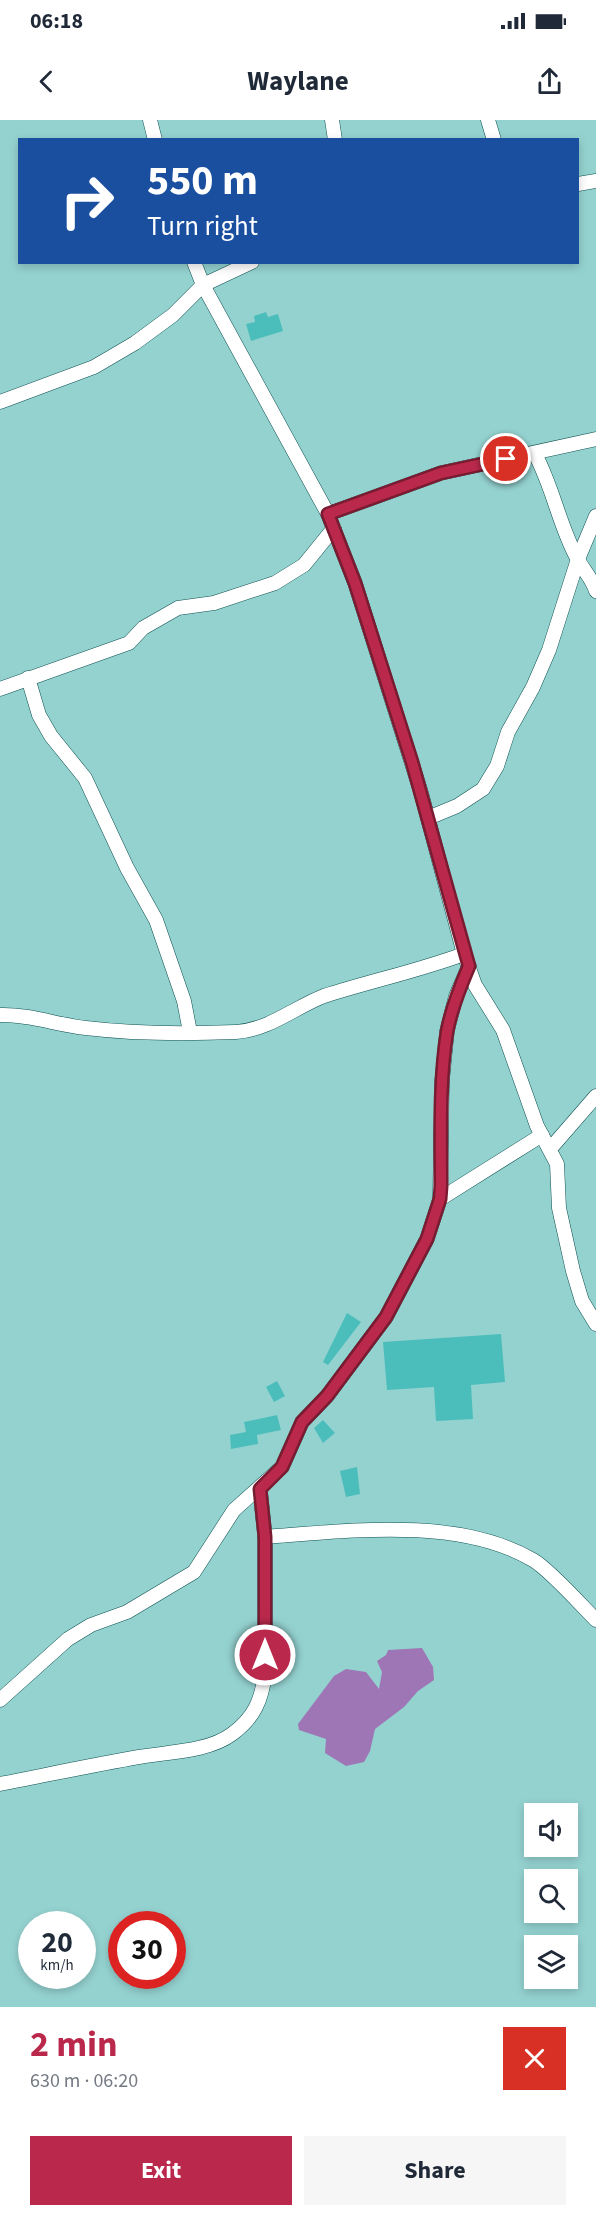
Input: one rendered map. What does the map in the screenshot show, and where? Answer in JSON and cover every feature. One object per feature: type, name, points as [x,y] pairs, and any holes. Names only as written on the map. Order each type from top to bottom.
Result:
[{"type":"street","points":[[150,120],[154,138]]},
{"type":"street","points":[[332,120],[335,138]]},
{"type":"street","points":[[488,120],[493,138]]},
{"type":"street","points":[[579,184],[596,181]]},
{"type":"street","points":[[195,264],[203,285],[328,514],[355,583],[428,818],[466,960],[475,985],[503,1030],[542,1135],[557,1164],[559,1208],[573,1271],[582,1301],[596,1324]]},
{"type":"street","points":[[0,402],[94,367],[135,343],[173,315],[203,285],[248,264]]},
{"type":"street","points":[[328,514],[441,473],[596,439]]},
{"type":"street","points":[[535,454],[546,474],[578,559],[588,573],[596,591]]},
{"type":"street","points":[[428,818],[457,806],[483,789],[497,766],[507,732],[533,687],[549,650],[578,559],[596,516]]},
{"type":"street","points":[[0,689],[129,643],[143,628],[178,608],[214,603],[275,583],[304,565],[334,528]]},
{"type":"street","points":[[28,678],[39,715],[51,736],[85,778],[127,868],[156,920],[184,1001],[190,1032]]},
{"type":"street","points":[[0,1015],[85,1028],[238,1032],[254,1029],[322,997],[428,967],[466,960]]},
{"type":"street","points":[[0,1700],[68,1639],[91,1625],[127,1612],[194,1572],[234,1510],[282,1467],[302,1422],[327,1396],[386,1317],[427,1239],[440,1199],[442,1081],[447,1031],[466,960]]},
{"type":"street","points":[[550,1149],[596,1096]]},
{"type":"street","points":[[440,1199],[542,1135]]},
{"type":"street","points":[[0,1784],[142,1756],[198,1748],[231,1736],[253,1713],[263,1695],[265,1537],[260,1489]]},
{"type":"street","points":[[265,1537],[353,1530],[400,1530],[439,1532],[482,1539],[534,1561],[596,1620]]},
{"type":"shaded area","points":[[422,1648],[433,1667],[434,1680],[375,1729],[370,1751],[364,1762],[346,1766],[325,1753],[326,1739],[299,1730],[298,1724],[334,1676],[346,1669],[366,1672],[379,1689],[382,1672],[377,1661],[386,1655],[388,1650]]},
{"type":"building","points":[[266,312],[268,317],[278,314],[283,331],[251,341],[246,324],[255,322],[254,316]]},
{"type":"building","points":[[347,1313],[361,1322],[328,1365],[323,1362]]},
{"type":"building","points":[[501,1334],[505,1382],[471,1385],[473,1419],[436,1421],[434,1387],[387,1390],[383,1342]]},
{"type":"building","points":[[277,1381],[285,1396],[274,1402],[266,1387]]},
{"type":"building","points":[[277,1415],[281,1430],[257,1435],[258,1444],[231,1449],[230,1435],[246,1432],[244,1422]]},
{"type":"building","points":[[323,1420],[335,1433],[323,1443],[314,1428]]},
{"type":"building","points":[[357,1467],[360,1494],[346,1497],[340,1471]]},
{"type":"route","points":[[265,1655],[265,1537],[260,1489],[282,1467],[302,1422],[327,1396],[386,1317],[427,1239],[440,1199],[442,1081],[447,1031],[456,996],[469,966],[412,762],[355,583],[328,514],[441,473],[506,459]]}]
